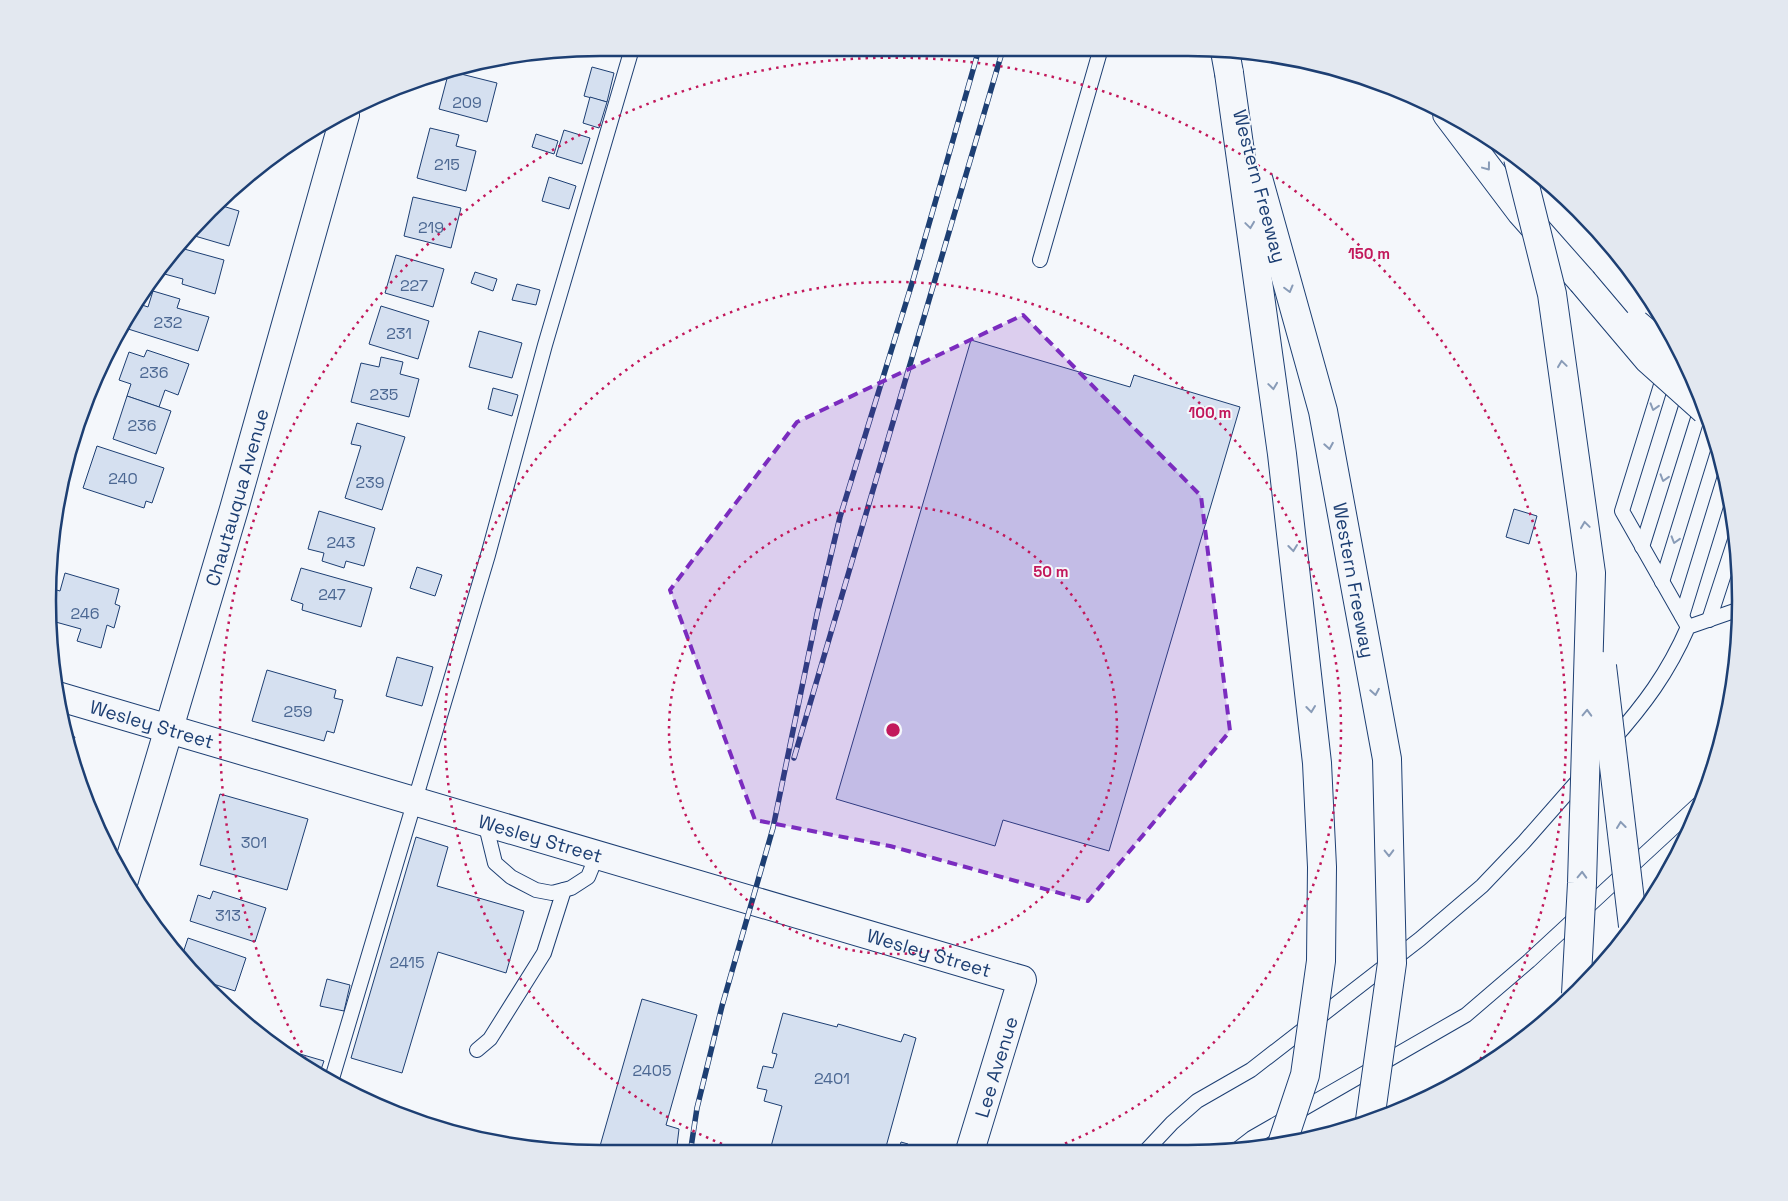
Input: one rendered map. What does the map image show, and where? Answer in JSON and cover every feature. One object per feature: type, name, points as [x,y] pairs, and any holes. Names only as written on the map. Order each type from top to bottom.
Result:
[{"type":"main road","name":"Western Freeway","points":[[1227,62],[1323,411],[1387,759],[1392,963],[1371,1113]]},
{"type":"main road","points":[[1227,62],[1282,454],[1318,772],[1322,866],[1321,961],[1305,1075],[1285,1136]]},
{"type":"main road","name":"Chautauqua Avenue","points":[[127,869],[343,121]]},
{"type":"main road","points":[[1457,128],[1521,212],[1648,359],[1693,399]]},
{"type":"main road","points":[[1521,171],[1552,294],[1591,573],[1632,915]]},
{"type":"main road","points":[[1582,281],[1674,356]]},
{"type":"main road","points":[[1577,980],[1582,883],[1591,573]]},
{"type":"main road","name":"Wesley Street","points":[[66,699],[1022,980]]},
{"type":"main road","name":"Lee Avenue","points":[[972,1145],[1022,980]]},
{"type":"lane","points":[[333,1075],[488,555],[545,345],[630,56]]},
{"type":"lane","points":[[1040,260],[1100,56]]},
{"type":"lane","points":[[1672,352],[1622,511],[1685,622]]},
{"type":"lane","points":[[1642,547],[1690,393]]},
{"type":"lane","points":[[1662,582],[1707,438]]},
{"type":"lane","points":[[1152,1145],[1172,1123],[1197,1101],[1251,1070],[1420,939],[1482,886],[1524,842],[1648,700],[1675,658],[1721,492]]},
{"type":"lane","points":[[1710,620],[1730,554]]},
{"type":"lane","points":[[1685,622],[1710,620],[1732,612]]},
{"type":"lane","points":[[1248,1141],[1466,1015],[1529,961],[1688,814]]},
{"type":"lane","points":[[485,822],[495,862],[504,872],[520,884],[536,890],[552,893],[564,890],[588,877],[597,855]]},
{"type":"lane","points":[[477,1050],[490,1038],[544,953],[564,890]]},
{"type":"highlighted area","points":[[1023,315],[1201,496],[1230,731],[1088,901],[890,846],[755,820],[670,590],[797,422]]},
{"type":"building","points":[[592,67],[614,73],[607,102],[584,96]]},
{"type":"building","points":[[463,74],[497,83],[487,122],[439,109],[447,79]]},
{"type":"building","points":[[590,97],[607,102],[599,128],[583,123]]},
{"type":"building","points":[[430,128],[459,135],[456,146],[476,151],[466,191],[417,178]]},
{"type":"building","points":[[564,130],[590,138],[582,164],[556,156]]},
{"type":"building","points":[[536,134],[558,141],[554,154],[532,147]]},
{"type":"building","points":[[549,177],[576,186],[569,209],[542,201]]},
{"type":"building","points":[[413,197],[461,208],[451,248],[404,236]]},
{"type":"building","points":[[225,207],[239,211],[229,246],[196,236]]},
{"type":"building","points":[[185,249],[224,260],[215,294],[182,284],[183,279],[165,274]]},
{"type":"building","points":[[396,255],[444,269],[433,307],[385,293]]},
{"type":"building","points":[[475,272],[497,279],[493,291],[471,283]]},
{"type":"building","points":[[517,284],[540,290],[536,305],[512,300]]},
{"type":"building","points":[[153,291],[180,299],[177,308],[209,317],[198,351],[128,329],[143,305],[148,307]]},
{"type":"building","points":[[381,306],[429,321],[418,359],[369,344]]},
{"type":"building","points":[[479,331],[522,343],[512,378],[469,367]]},
{"type":"building","points":[[971,340],[1130,387],[1134,375],[1240,407],[1109,851],[1003,820],[995,846],[836,799]]},
{"type":"building","points":[[147,350],[189,364],[178,395],[165,390],[159,407],[127,396],[131,384],[119,380],[129,352],[144,357]]},
{"type":"building","points":[[381,357],[403,362],[400,374],[419,379],[409,417],[351,402],[361,363],[379,367]]},
{"type":"building","points":[[493,388],[518,395],[512,416],[488,409]]},
{"type":"building","points":[[127,396],[171,411],[156,454],[113,439]]},
{"type":"building","points":[[357,423],[405,437],[382,510],[345,498],[361,446],[351,444]]},
{"type":"building","points":[[97,446],[164,468],[152,503],[146,501],[144,508],[83,488]]},
{"type":"building","points":[[1514,509],[1537,516],[1529,544],[1506,537]]},
{"type":"building","points":[[319,511],[375,528],[364,566],[346,561],[344,568],[322,561],[324,553],[308,549]]},
{"type":"building","points":[[417,567],[442,575],[435,596],[410,588]]},
{"type":"building","points":[[301,568],[372,588],[361,627],[302,610],[303,604],[291,600]]},
{"type":"building","points":[[65,573],[119,589],[115,604],[120,606],[114,628],[107,625],[101,648],[77,641],[81,629],[57,622],[56,590],[60,591]]},
{"type":"building","points":[[397,657],[433,667],[422,706],[386,696]]},
{"type":"building","points":[[267,670],[336,690],[334,698],[343,700],[334,733],[327,731],[324,741],[252,721]]},
{"type":"building","points":[[220,794],[308,819],[287,890],[200,865]]},
{"type":"building","points":[[416,837],[448,847],[437,886],[524,911],[506,973],[438,952],[402,1073],[351,1058]]},
{"type":"building","points":[[213,891],[266,908],[255,942],[190,921],[198,895],[210,899]]},
{"type":"building","points":[[188,938],[246,958],[235,991],[216,985],[184,950]]},
{"type":"building","points":[[327,979],[350,985],[344,1011],[320,1006]]},
{"type":"building","points":[[642,999],[697,1015],[666,1125],[679,1129],[677,1145],[600,1145]]},
{"type":"building","points":[[783,1013],[837,1027],[838,1024],[901,1042],[904,1034],[916,1038],[886,1145],[771,1145],[782,1106],[764,1101],[767,1090],[757,1088],[763,1066],[773,1068],[777,1054],[772,1053]]},
{"type":"building","points":[[300,1054],[324,1061],[322,1068]]},
{"type":"railway","points":[[691,1145],[697,1108],[722,1006],[773,828],[817,614],[840,517],[913,280],[977,56]]},
{"type":"railway","points":[[794,758],[1001,56]]}]
